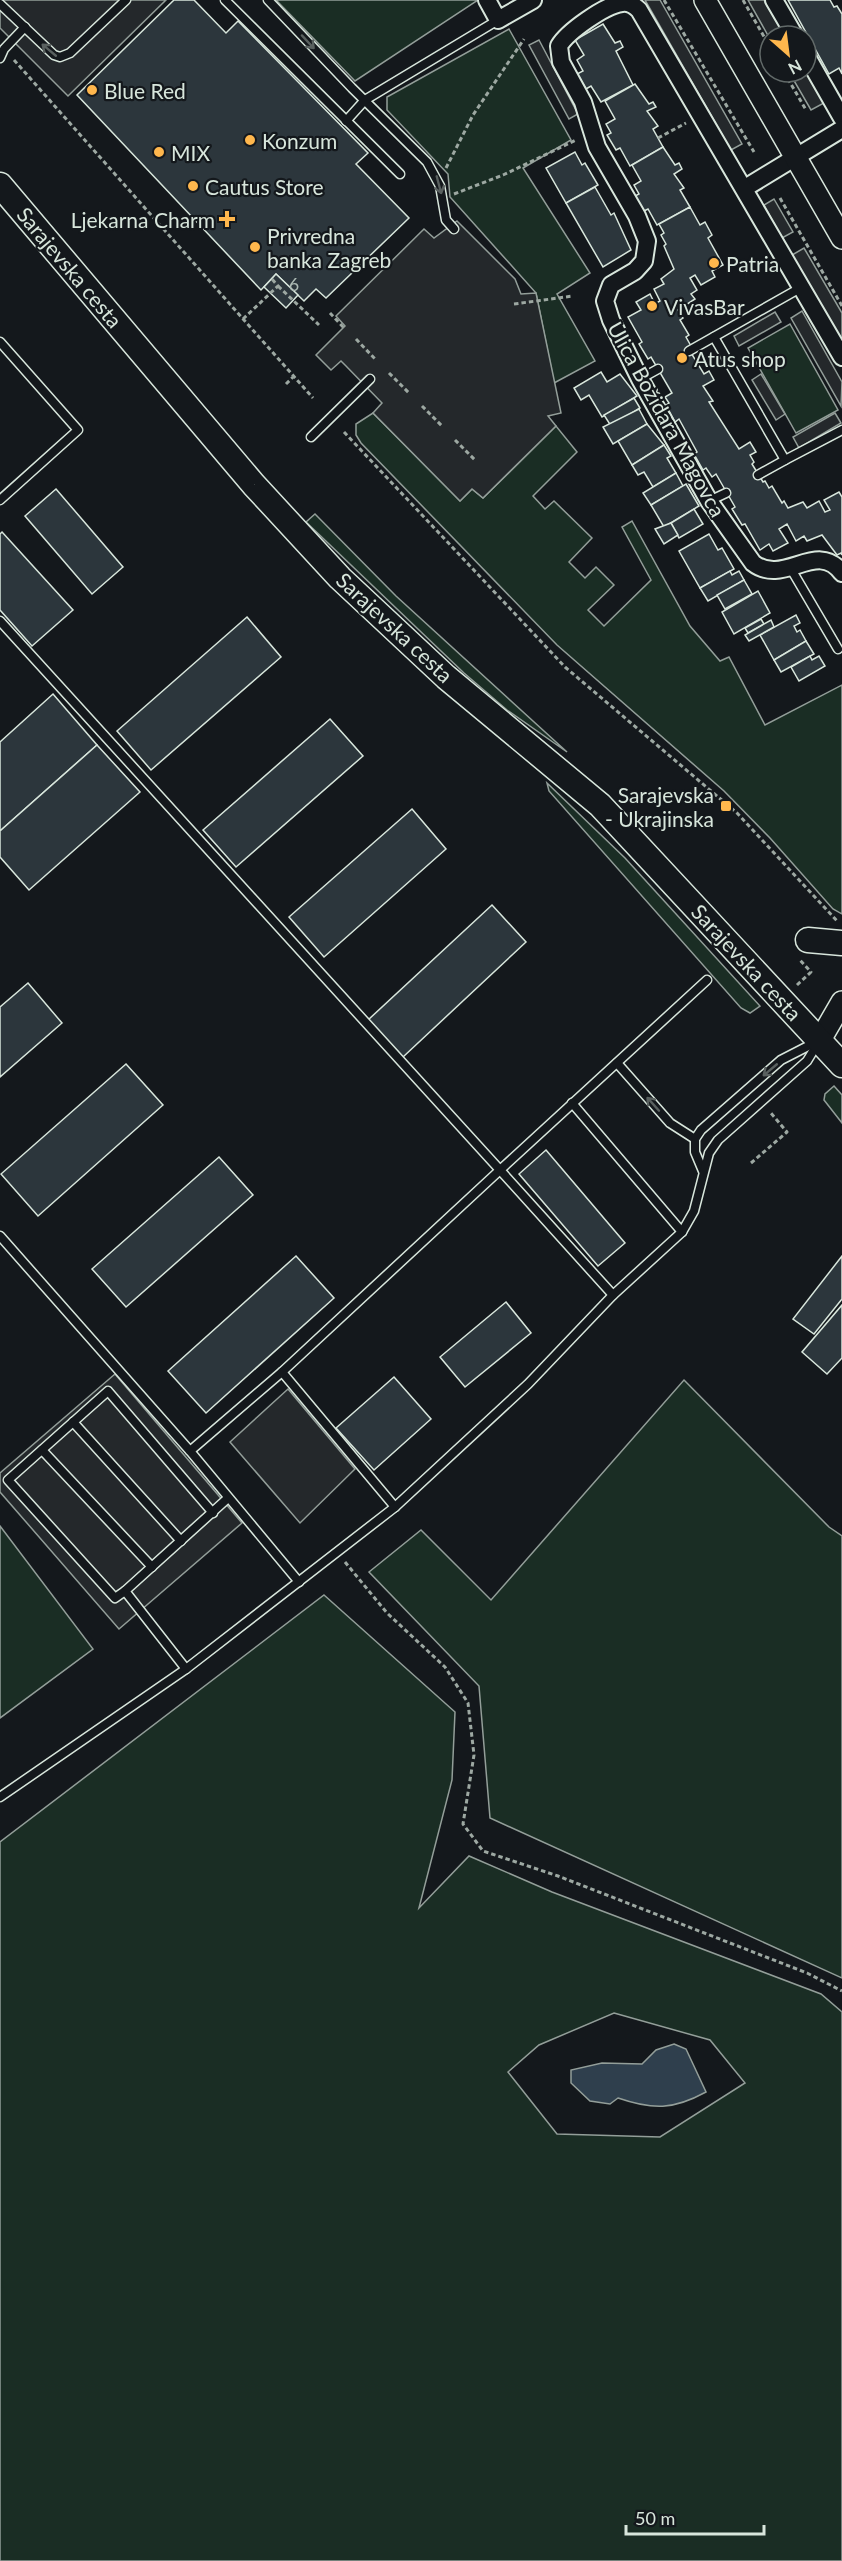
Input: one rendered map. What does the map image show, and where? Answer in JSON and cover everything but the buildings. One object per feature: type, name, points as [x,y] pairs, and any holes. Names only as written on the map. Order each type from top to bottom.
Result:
[{"type":"main road","name":"Sarajevska cesta","points":[[0,185],[254,485],[340,578],[446,677],[600,805],[831,1039],[842,1065]]},
{"type":"main road","points":[[808,940],[842,943]]},
{"type":"street","points":[[487,0],[498,20],[533,0]]},
{"type":"street","points":[[705,0],[842,238]]},
{"type":"street","points":[[774,0],[788,24]]},
{"type":"street","name":"Ulica Božidara Magovca","points":[[842,357],[646,20],[633,5],[625,3],[614,6],[564,38],[559,46],[561,62],[583,102],[597,147],[615,183],[637,216],[647,242],[644,261],[635,271],[611,285],[605,301],[611,320],[640,380],[709,501],[753,563],[760,568],[776,571],[816,558],[836,565],[842,573]]},
{"type":"street","points":[[818,76],[842,118]]},
{"type":"street","points":[[745,188],[842,129]]},
{"type":"street","points":[[831,1039],[842,1002]]},
{"type":"street","points":[[831,1039],[842,1028]]},
{"type":"lane","points":[[0,4],[54,55],[60,57],[70,53],[126,0]]},
{"type":"lane","points":[[225,0],[400,174]]},
{"type":"lane","points":[[268,0],[428,162],[439,183],[446,220],[454,230]]},
{"type":"lane","points":[[346,121],[365,100],[498,20]]},
{"type":"lane","points":[[4,55],[4,49],[25,27]]},
{"type":"lane","points":[[689,351],[802,287]]},
{"type":"lane","points":[[714,337],[785,460]]},
{"type":"lane","points":[[0,342],[78,430],[0,500]]},
{"type":"lane","points":[[640,380],[658,369]]},
{"type":"lane","points":[[311,437],[370,379]]},
{"type":"lane","points":[[758,475],[842,430]]},
{"type":"lane","points":[[709,501],[726,493]]},
{"type":"lane","points":[[791,568],[838,649]]},
{"type":"lane","points":[[0,621],[613,1295]]},
{"type":"lane","points":[[190,1451],[282,1372],[707,980]]},
{"type":"lane","points":[[704,1172],[695,1152],[695,1139],[709,1122],[781,1060],[831,1039]]},
{"type":"lane","points":[[0,1797],[186,1669],[395,1507],[528,1384],[613,1295],[682,1232],[694,1211],[709,1153],[718,1140],[831,1039]]},
{"type":"lane","points":[[616,1063],[670,1123],[695,1139]]},
{"type":"lane","points":[[572,1103],[682,1232]]},
{"type":"lane","points":[[0,1236],[190,1451],[299,1582]]},
{"type":"lane","points":[[282,1372],[395,1507]]},
{"type":"lane","points":[[213,1512],[108,1391],[8,1480],[115,1598],[125,1591],[181,1541],[213,1512],[228,1498]]},
{"type":"lane","points":[[74,1422],[181,1541]]},
{"type":"lane","points":[[42,1450],[152,1567]]},
{"type":"lane","points":[[125,1591],[186,1669]]},
{"type":"path","points":[[664,0],[754,152]]},
{"type":"path","points":[[743,0],[758,26]]},
{"type":"path","points":[[444,176],[473,115],[525,39]]},
{"type":"path","points":[[4,55],[313,398]]},
{"type":"path","points":[[791,84],[806,110]]},
{"type":"path","points":[[658,138],[690,120]]},
{"type":"path","points":[[448,198],[463,189],[503,175],[542,154],[578,139]]},
{"type":"path","points":[[780,198],[842,306]]},
{"type":"path","points":[[272,279],[319,325]]},
{"type":"path","points":[[243,319],[278,286]]},
{"type":"path","points":[[514,304],[573,296]]},
{"type":"path","points":[[330,313],[344,328]]},
{"type":"path","points":[[356,339],[376,360]]},
{"type":"path","points":[[389,373],[410,394]]},
{"type":"path","points":[[286,384],[294,377]]},
{"type":"path","points":[[422,406],[443,427]]},
{"type":"path","points":[[344,432],[565,667],[737,813],[828,913],[842,925]]},
{"type":"path","points":[[455,440],[476,461]]},
{"type":"path","points":[[824,917],[828,913]]},
{"type":"path","points":[[751,1163],[787,1132],[766,1108]]},
{"type":"path","points":[[336,1552],[387,1613],[445,1667],[468,1703],[474,1755],[464,1824],[483,1851],[558,1876],[807,1973],[842,1991]]},
{"type":"green space","points":[[276,0],[478,0],[355,81]]},
{"type":"green space","points":[[509,29],[571,140],[523,168],[590,273],[557,294],[595,361],[554,383],[536,293],[450,197],[448,174],[387,110],[387,97]]},
{"type":"green space","points":[[790,324],[838,410],[796,433],[748,348]]},
{"type":"green space","points":[[373,413],[460,501],[472,489],[483,498],[556,426],[577,452],[533,496],[545,509],[554,501],[592,538],[569,562],[585,578],[596,567],[614,585],[588,610],[604,626],[651,580],[622,527],[632,521],[690,626],[720,661],[729,657],[765,725],[842,685],[842,914],[833,909],[770,838],[724,791],[557,645],[361,443],[356,435],[356,424]]},
{"type":"green space","points":[[315,514],[396,596],[567,752],[507,710],[464,673],[306,522]]},
{"type":"green space","points":[[547,783],[625,858],[760,1006],[750,1013],[741,1008],[549,791]]},
{"type":"green space","points":[[834,1086],[842,1095],[842,1123],[824,1100],[825,1094]]},
{"type":"green space","points":[[684,1380],[829,1527],[842,1536],[842,1978],[490,1818],[479,1686],[369,1572],[421,1530],[491,1600]]},
{"type":"green space","points":[[0,1526],[93,1649],[0,1718]]},
{"type":"green space","points":[[324,1595],[455,1712],[452,1780],[419,1908],[469,1856],[552,1892],[821,1994],[842,2012],[842,2561],[0,2561],[0,1842]],"holes":[[[614,2013],[710,2040],[745,2083],[660,2137],[557,2134],[508,2072],[539,2045]]]},
{"type":"shaded area","points":[[0,0],[166,0],[68,96],[0,28]]},
{"type":"shaded area","points":[[645,0],[660,0],[742,144],[731,150]]},
{"type":"shaded area","points":[[748,0],[764,0],[778,24],[762,24]]},
{"type":"shaded area","points":[[539,40],[578,114],[569,119],[529,45]]},
{"type":"shaded area","points":[[796,84],[813,84],[824,103],[811,110]]},
{"type":"shaded area","points":[[774,199],[793,232],[782,238],[764,205]]},
{"type":"shaded area","points":[[457,221],[515,279],[521,294],[536,293],[561,413],[548,416],[556,426],[483,498],[472,489],[460,501],[373,413],[382,403],[346,366],[341,361],[331,370],[316,355],[345,326],[336,316],[424,229],[434,238]]},
{"type":"shaded area","points":[[804,248],[842,313],[842,341],[792,255]]},
{"type":"shaded area","points":[[802,311],[842,382],[841,406],[791,318]]},
{"type":"shaded area","points":[[775,312],[781,322],[739,346],[734,336]]},
{"type":"shaded area","points":[[761,374],[785,414],[776,420],[752,380]]},
{"type":"shaded area","points":[[835,413],[841,423],[799,448],[793,437]]},
{"type":"shaded area","points":[[115,1374],[242,1523],[119,1629],[0,1492],[0,1473]]},
{"type":"shaded area","points":[[288,1389],[355,1469],[300,1523],[230,1442]]},
{"type":"water","points":[[674,2044],[686,2049],[706,2092],[673,2105],[642,2105],[618,2098],[610,2104],[590,2101],[571,2083],[571,2070],[602,2063],[642,2064],[656,2050]]},
{"type":"place","name":"Blue Red","points":[[92,90]]},
{"type":"place","name":"Konzum","points":[[250,140]]},
{"type":"place","name":"MIX","points":[[159,152]]},
{"type":"place","name":"Cautus Store","points":[[193,186]]},
{"type":"place","name":"Ljekarna Charm","points":[[227,219]]},
{"type":"place","name":"Privredna banka Zagreb","points":[[255,247]]},
{"type":"place","name":"Patria","points":[[714,263]]},
{"type":"place","name":"VivasBar","points":[[652,306]]},
{"type":"place","name":"Atus shop","points":[[682,358]]},
{"type":"place","name":"Sarajevska - Ukrajinska","points":[[726,806]]}]
